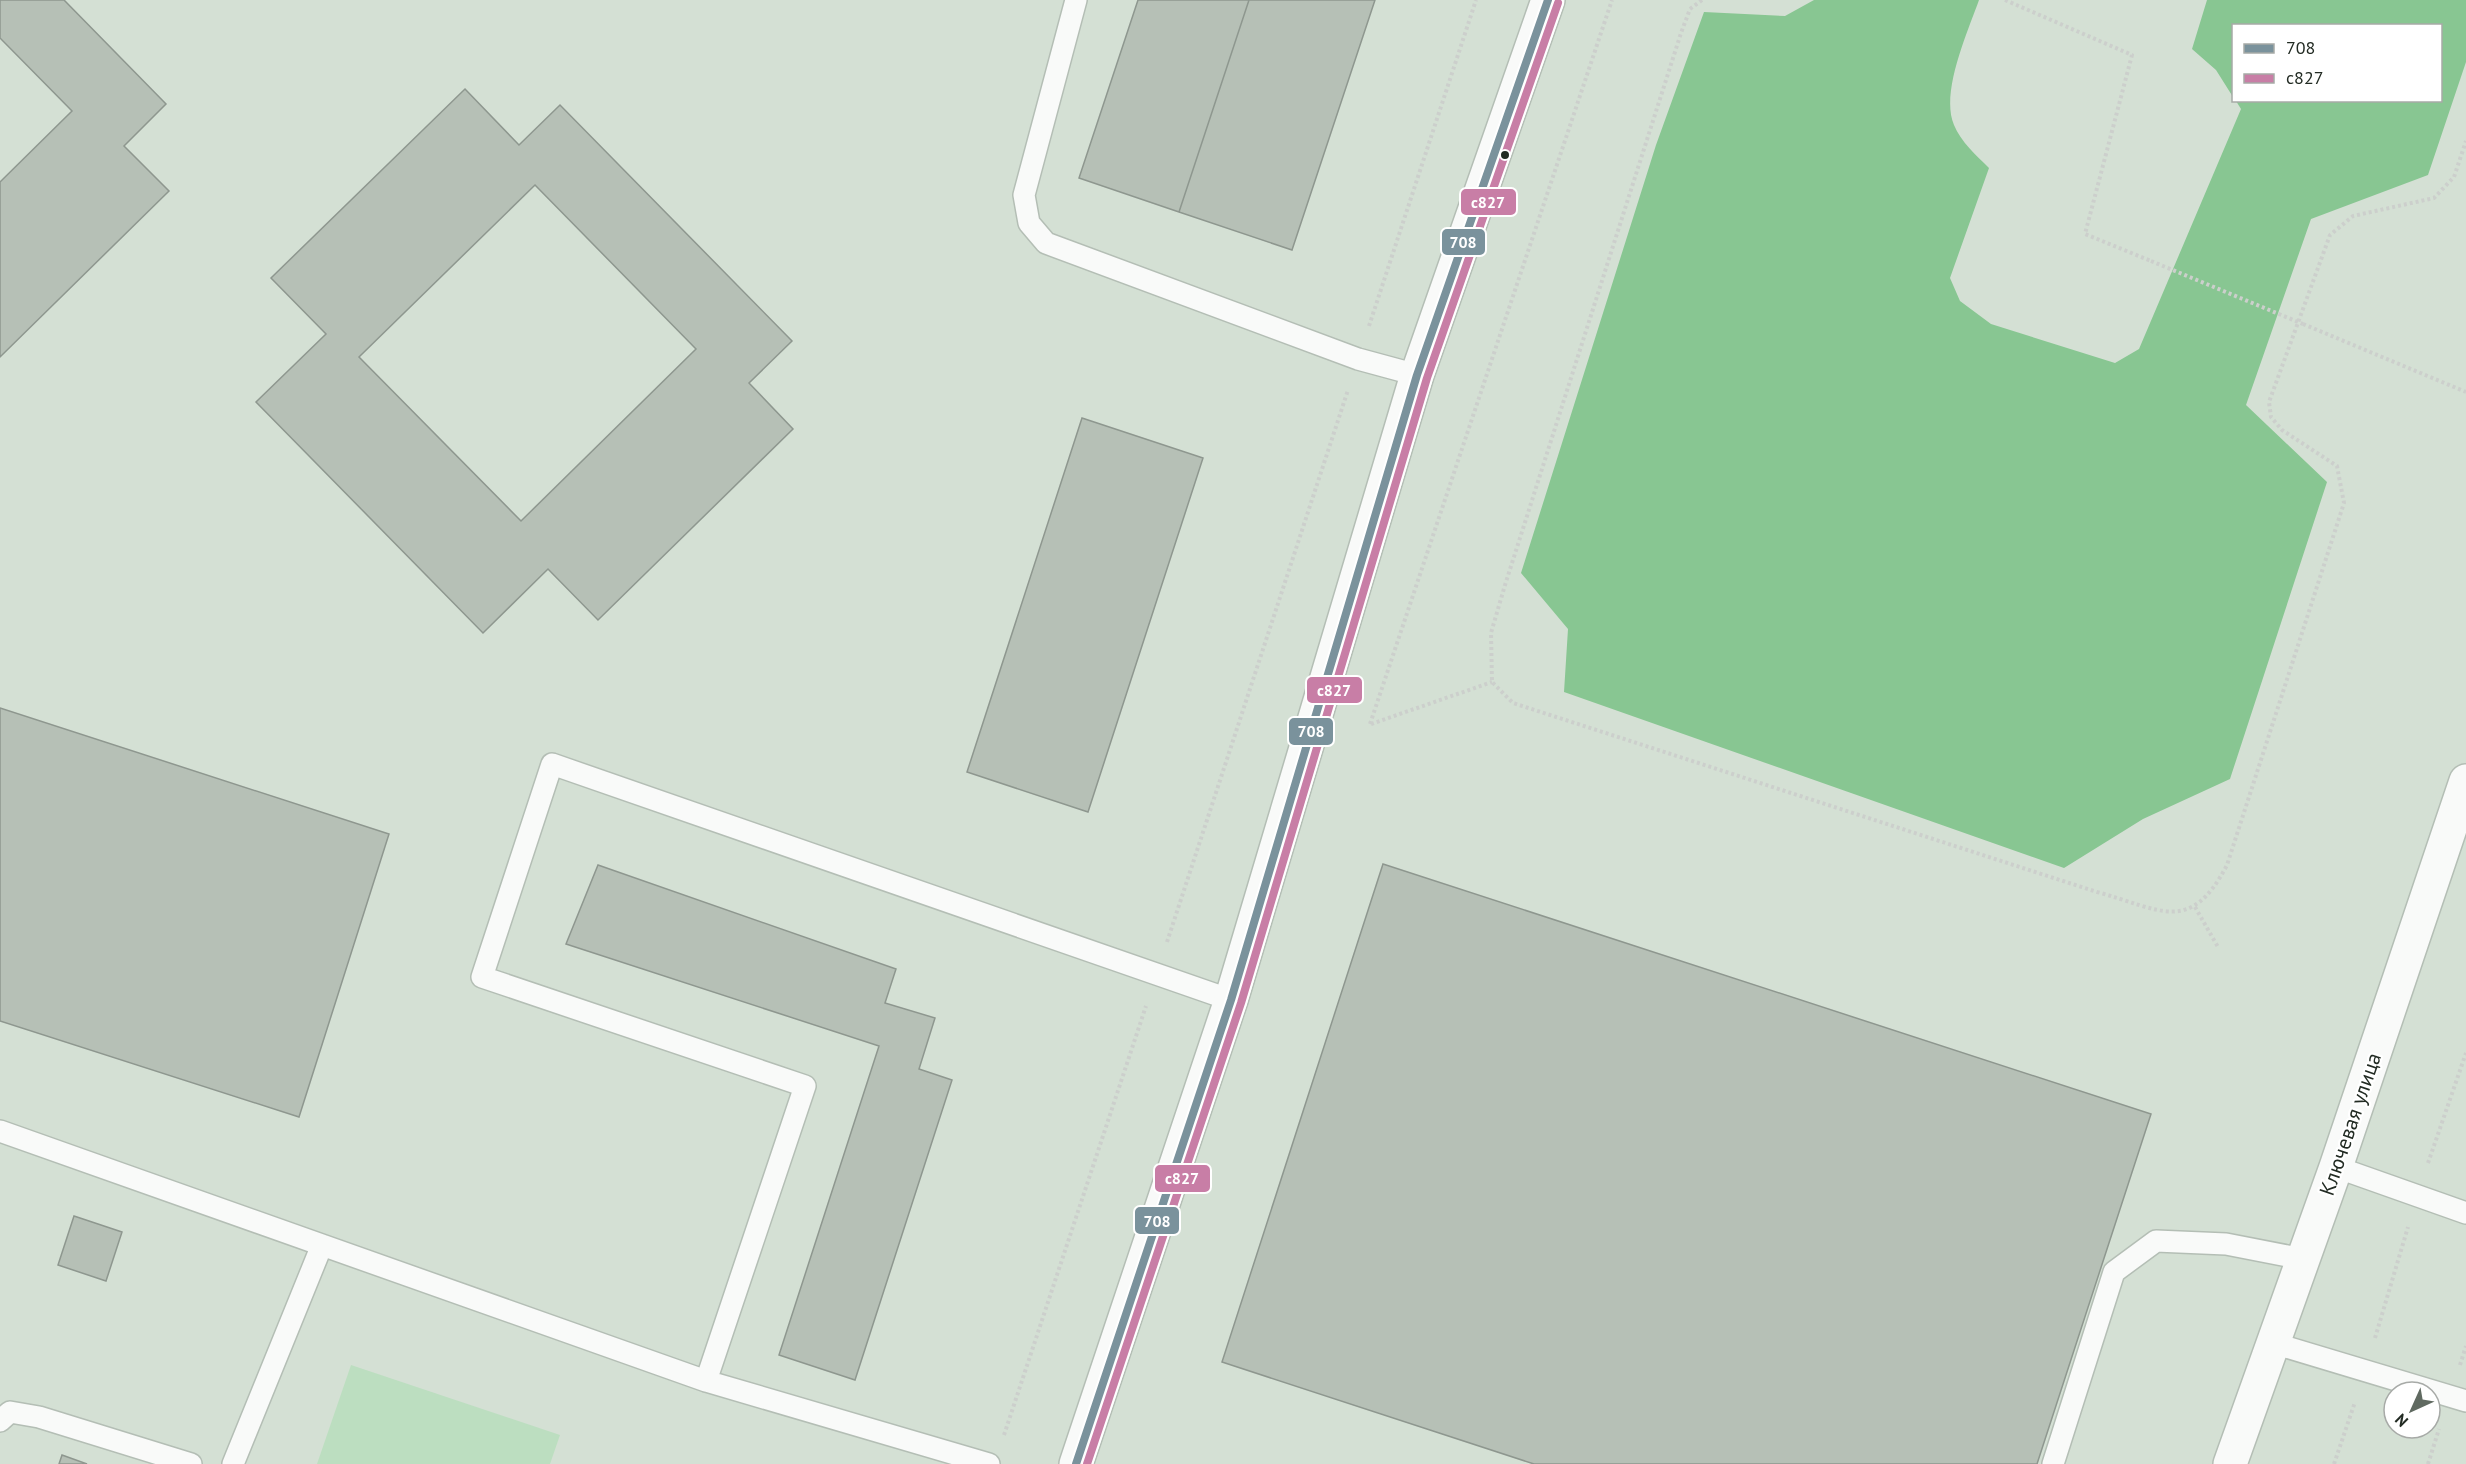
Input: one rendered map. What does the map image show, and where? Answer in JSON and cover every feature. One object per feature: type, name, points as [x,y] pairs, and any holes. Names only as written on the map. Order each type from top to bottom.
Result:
[{"type":"street","points":[[1076,1464],[1231,1000],[1417,375],[1548,0]]},
{"type":"street","name":"Ключевая улица","points":[[2230,1464],[2336,1167],[2466,781]]},
{"type":"lane","points":[[1076,0],[1024,195],[1029,223],[1046,243],[1358,359],[1417,375]]},
{"type":"lane","points":[[706,1381],[805,1086],[482,976],[552,764],[1231,1000]]},
{"type":"lane","points":[[0,1131],[706,1381],[989,1464]]},
{"type":"lane","points":[[2336,1167],[2466,1212]]},
{"type":"lane","points":[[2052,1464],[2114,1272],[2156,1241],[2226,1244],[2303,1259]]},
{"type":"lane","points":[[233,1464],[322,1245]]},
{"type":"lane","points":[[2273,1343],[2466,1401]]},
{"type":"lane","points":[[0,1421],[10,1412],[39,1417],[191,1464]]},
{"type":"path","points":[[1002,1442],[1476,0]]},
{"type":"path","points":[[1492,682],[1370,724],[1612,0]]},
{"type":"path","points":[[1702,0],[1690,9],[1505,585],[1491,633],[1492,682],[1513,703],[2085,889],[2174,913],[2195,907],[2214,888],[2227,865],[2344,503],[2337,466],[2282,430],[2271,417],[2269,402],[2330,235],[2353,216],[2434,198],[2454,177],[2466,141]]},
{"type":"path","points":[[2005,0],[2132,55],[2085,234],[2466,392]]},
{"type":"path","points":[[2195,907],[2218,947]]},
{"type":"path","points":[[2334,1464],[2366,1370],[2416,1196],[2466,1053]]},
{"type":"shaded area","points":[[1814,0],[1979,0],[1957,62],[1950,96],[1954,125],[1969,148],[1989,168],[1950,278],[1960,301],[1991,324],[2115,363],[2139,349],[2241,109],[2237,102],[2442,102],[2442,24],[2232,24],[2232,95],[2216,70],[2192,49],[2207,0],[2466,0],[2466,62],[2428,175],[2311,219],[2246,405],[2327,482],[2230,779],[2143,819],[2064,868],[1564,692],[1568,629],[1521,573],[1656,145],[1704,12],[1785,16]]},
{"type":"shaded area","points":[[351,1365],[560,1435],[550,1464],[317,1464]]},
{"type":"building","points":[[0,0],[64,0],[166,104],[124,146],[169,191],[0,357],[0,182],[72,111],[0,38]]},
{"type":"building","points":[[1138,0],[1249,0],[1179,212],[1079,178]]},
{"type":"building","points":[[1249,0],[1375,0],[1292,250],[1179,212]]},
{"type":"building","points":[[465,89],[519,145],[560,105],[792,341],[749,383],[793,429],[598,620],[548,569],[483,633],[256,402],[326,334],[271,278]],"holes":[[[535,185],[696,349],[521,521],[359,357]]]},
{"type":"building","points":[[1082,418],[1203,458],[1088,812],[967,772]]},
{"type":"building","points":[[0,708],[389,834],[299,1117],[0,1021]]},
{"type":"building","points":[[1383,864],[2151,1114],[2037,1464],[1534,1464],[1222,1362]]},
{"type":"building","points":[[598,865],[896,969],[885,1003],[935,1018],[919,1069],[952,1080],[855,1380],[779,1355],[879,1046],[566,944]]},
{"type":"building","points":[[74,1216],[122,1232],[106,1281],[58,1265]]},
{"type":"building","points":[[62,1455],[87,1464],[59,1464]]},
{"type":"transit line","name":"708","points":[[1076,1464],[1231,1000],[1417,375],[1548,0]]},
{"type":"transit line","name":"с827","points":[[1087,1464],[1241,1003],[1427,378],[1558,3]]}]
